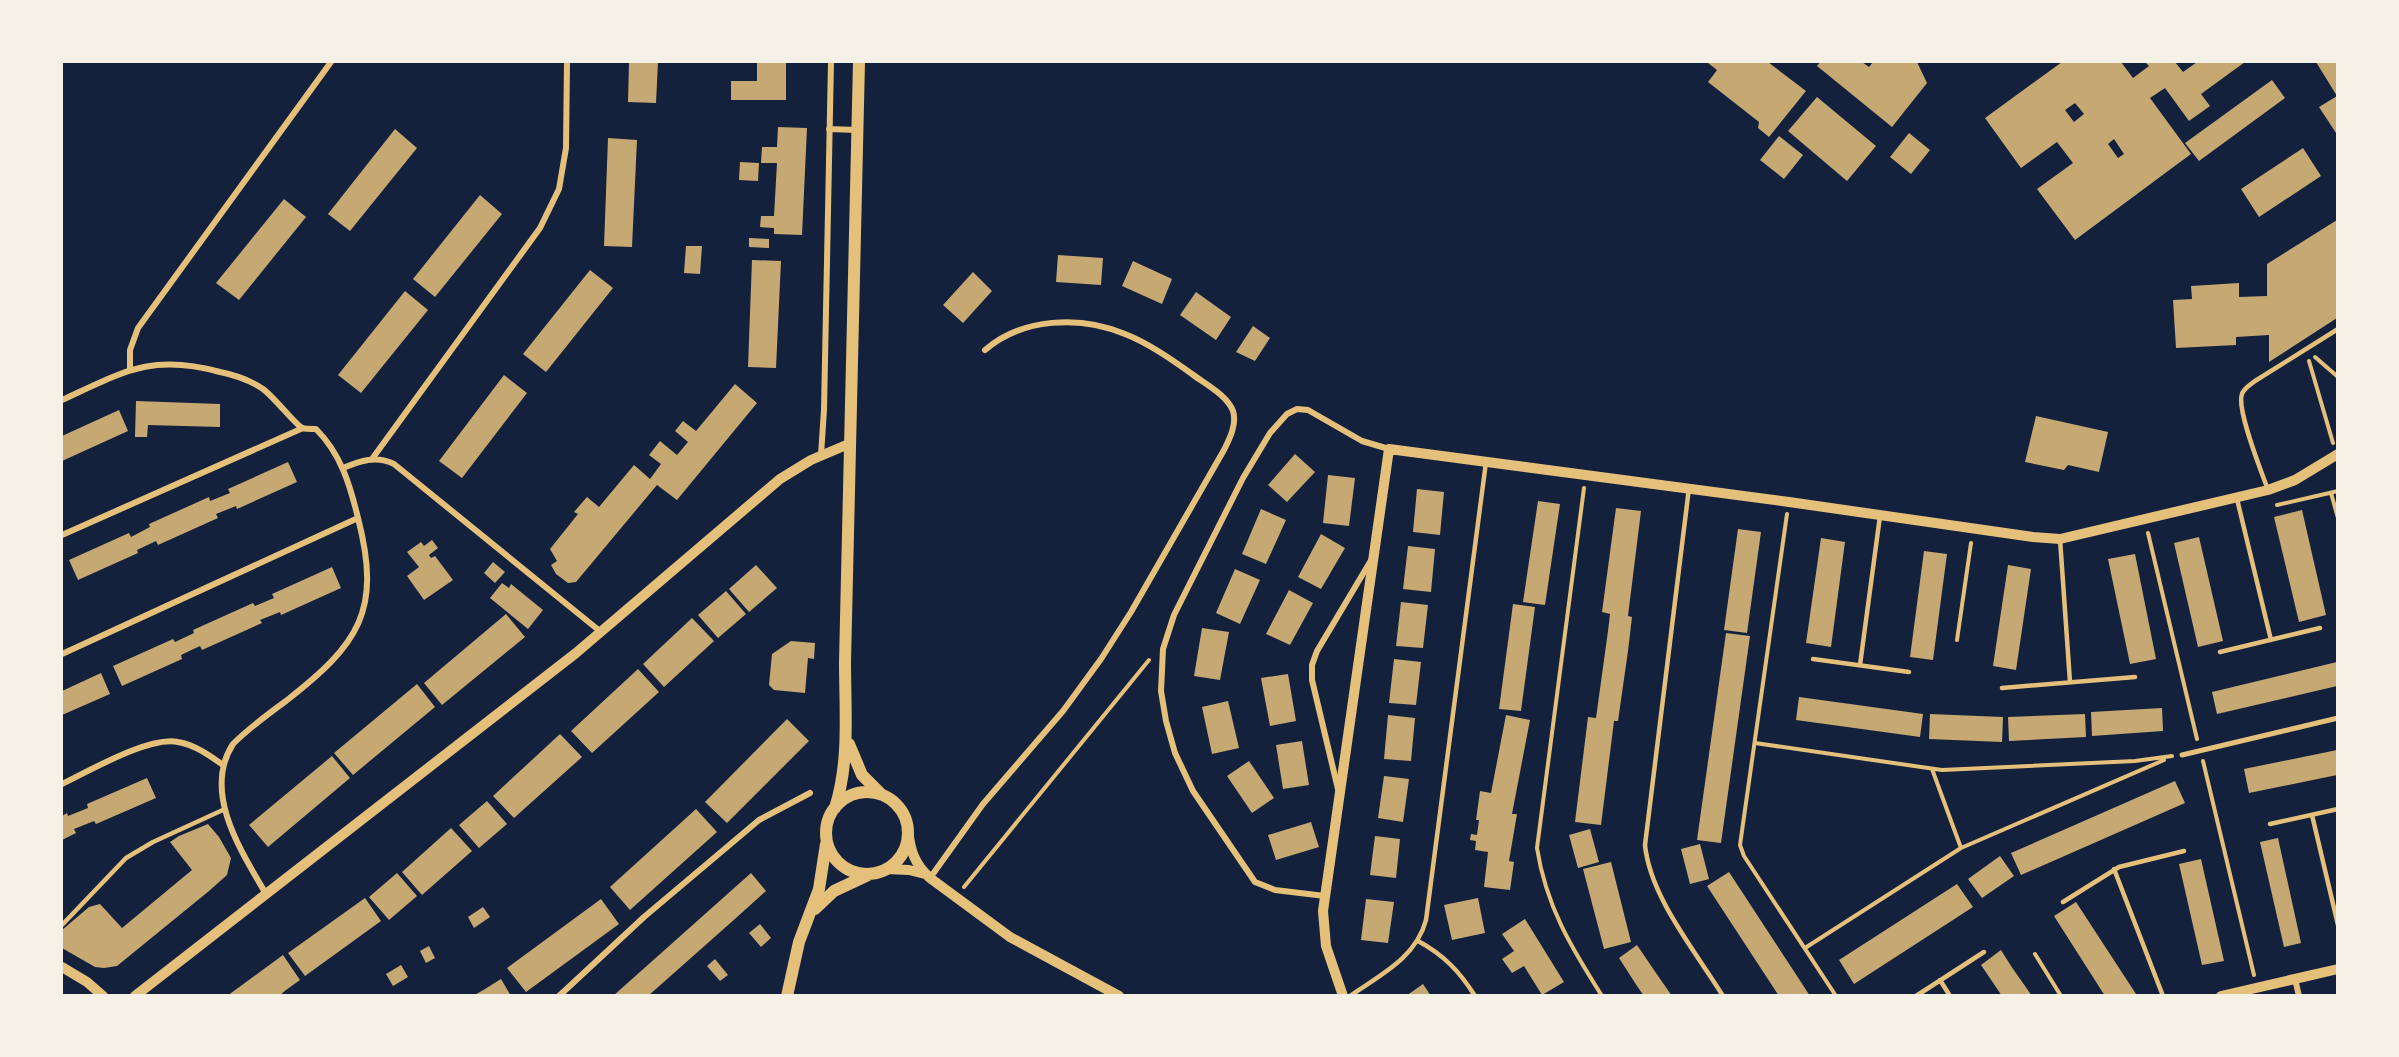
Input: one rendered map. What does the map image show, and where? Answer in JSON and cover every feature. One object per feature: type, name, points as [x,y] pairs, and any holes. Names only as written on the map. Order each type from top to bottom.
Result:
[{"type":"main road","points":[[787,996],[797,950],[822,878],[827,823],[834,808],[844,770],[859,62]]},
{"type":"main road","points":[[807,920],[834,891],[869,874],[886,869],[903,852],[908,837],[908,829],[899,807],[873,788],[862,775],[850,748],[846,728]]},
{"type":"main road","points":[[834,808],[847,797],[863,792],[886,797]]},
{"type":"main road","points":[[826,840],[828,848],[838,862],[852,872],[869,874]]},
{"type":"street","points":[[130,370],[130,350],[138,328],[331,62]]},
{"type":"street","points":[[372,459],[540,228],[559,189],[566,148],[567,62]]},
{"type":"street","points":[[821,455],[824,410],[831,62]]},
{"type":"street","points":[[829,129],[857,130]]},
{"type":"street","points":[[930,878],[983,804],[1063,711],[1101,659],[1145,588],[1224,450],[1234,424],[1232,409],[1220,394],[1143,344],[1110,329],[1067,323],[1033,326],[1011,332],[985,350]]},
{"type":"street","points":[[62,400],[130,370],[147,365],[170,364],[210,369],[235,376],[263,389],[303,428]]},
{"type":"street","points":[[1325,896],[1275,890],[1256,882],[1193,791],[1181,767],[1166,721],[1161,677],[1166,638],[1174,615],[1248,468],[1270,433],[1287,414],[1297,409],[1308,410],[1362,441],[1389,449],[2060,539],[2268,490],[2295,480],[2337,455]]},
{"type":"street","points":[[62,535],[303,428],[316,429],[333,448],[343,468],[366,552],[369,579],[365,607],[358,625],[337,655],[315,677],[233,744],[223,765],[221,781],[225,809],[237,839],[266,894]]},
{"type":"street","points":[[135,996],[482,728],[602,632],[768,488],[791,471],[851,442]]},
{"type":"street","points":[[1343,996],[1325,940],[1325,896],[1389,449]]},
{"type":"street","points":[[343,468],[372,459],[384,460],[399,468],[602,632]]},
{"type":"street","points":[[62,654],[358,518]]},
{"type":"street","points":[[1339,795],[1312,680],[1312,665],[1317,651],[1372,558]]},
{"type":"street","points":[[2182,755],[2337,718]]},
{"type":"street","points":[[62,784],[146,746],[163,741],[189,745],[223,765]]},
{"type":"street","points":[[559,996],[644,917],[759,820],[810,793]]},
{"type":"street","points":[[908,829],[914,857],[921,870],[930,878],[1010,937],[1119,996]]},
{"type":"street","points":[[886,869],[914,870],[930,878]]},
{"type":"street","points":[[62,967],[104,996]]},
{"type":"street","points":[[2221,996],[2337,969]]},
{"type":"street","points":[[2295,979],[2299,996]]},
{"type":"lane","points":[[2268,490],[2247,428],[2241,395],[2255,381],[2337,329]]},
{"type":"lane","points":[[1350,996],[1401,960],[1418,941],[1426,920],[1486,462]]},
{"type":"lane","points":[[1689,489],[1645,845],[1651,874],[1661,896],[1724,996]]},
{"type":"lane","points":[[2236,498],[2271,640]]},
{"type":"lane","points":[[1860,665],[1880,514]]},
{"type":"lane","points":[[2060,539],[2070,682]]},
{"type":"lane","points":[[2220,652],[2320,628]]},
{"type":"lane","points":[[1813,659],[1909,672]]},
{"type":"lane","points":[[2002,688],[2135,677]]},
{"type":"lane","points":[[62,925],[132,854],[169,834],[225,809]]},
{"type":"lane","points":[[2270,824],[2337,809]]},
{"type":"lane","points":[[2312,815],[2337,925]]},
{"type":"lane","points":[[2063,902],[2114,869],[2184,850]]},
{"type":"lane","points":[[2114,869],[2163,996]]},
{"type":"lane","points":[[1418,941],[1455,967],[1475,996]]},
{"type":"lane","points":[[1916,996],[1983,952]]},
{"type":"lane","points":[[1940,980],[1950,996]]},
{"type":"path","points":[[2306,349],[2337,376]]},
{"type":"path","points":[[2306,349],[2337,455]]},
{"type":"path","points":[[1586,476],[1538,835],[1539,859],[1549,898],[1570,945],[1602,996]]},
{"type":"path","points":[[2274,505],[2337,491]]},
{"type":"path","points":[[2331,492],[2337,518]]},
{"type":"path","points":[[1789,502],[1740,842],[1741,848],[1836,996]]},
{"type":"path","points":[[2145,520],[2175,649]]},
{"type":"path","points":[[1957,640],[1973,528]]},
{"type":"path","points":[[956,897],[1166,638]]},
{"type":"path","points":[[1755,742],[1932,769],[2135,761],[2182,755]]},
{"type":"path","points":[[1805,948],[1960,848],[2144,767],[2182,755]]},
{"type":"path","points":[[1932,769],[1960,848]]},
{"type":"path","points":[[2224,849],[2256,988]]},
{"type":"path","points":[[2035,954],[2061,996]]},
{"type":"building","points":[[629,62],[658,62],[656,103],[628,102]]},
{"type":"building","points":[[757,62],[786,62],[786,100],[731,100],[731,81],[757,81]]},
{"type":"building","points":[[1709,62],[1768,62],[1806,91],[1769,137],[1758,128],[1759,122],[1708,82],[1717,70]]},
{"type":"building","points":[[1820,62],[1862,62],[1869,67],[1873,62],[1917,62],[1927,83],[1892,127],[1817,66]]},
{"type":"building","points":[[2062,62],[2121,62],[2133,78],[2149,66],[2145,62],[2175,62],[2183,72],[2197,62],[2245,62],[2201,94],[2210,106],[2189,121],[2165,88],[2150,98],[2191,154],[2075,240],[2037,189],[2073,163],[2057,142],[2021,168],[1985,118]],"holes":[[[2075,103],[2084,114],[2074,122],[2065,110]],[[2114,139],[2124,154],[2118,158],[2108,144]]]},
{"type":"building","points":[[2316,62],[2337,62],[2337,96]]},
{"type":"building","points":[[2272,80],[2285,98],[2199,161],[2185,143]]},
{"type":"building","points":[[2337,96],[2337,132],[2336,133],[2319,107]]},
{"type":"building","points":[[1817,97],[1876,146],[1847,181],[1788,131]]},
{"type":"building","points":[[778,127],[807,128],[802,235],[774,234],[774,228],[760,227],[761,216],[774,216],[777,163],[761,163],[762,147],[777,147]]},
{"type":"building","points":[[395,129],[417,148],[350,231],[328,214]]},
{"type":"building","points":[[1909,133],[1930,150],[1911,174],[1890,157]]},
{"type":"building","points":[[1779,136],[1803,155],[1784,179],[1760,160]]},
{"type":"building","points":[[608,138],[637,140],[632,247],[604,246]]},
{"type":"building","points":[[2303,148],[2321,176],[2259,217],[2241,189]]},
{"type":"building","points":[[740,162],[759,163],[758,181],[739,180]]},
{"type":"building","points":[[480,195],[502,214],[435,297],[413,279]]},
{"type":"building","points":[[284,199],[306,217],[239,300],[216,283]]},
{"type":"building","points":[[2337,220],[2337,318],[2269,362],[2269,335],[2236,337],[2236,345],[2176,348],[2173,300],[2192,299],[2191,286],[2239,283],[2239,297],[2267,296],[2267,264]]},
{"type":"building","points":[[749,238],[769,239],[769,248],[749,247]]},
{"type":"building","points":[[686,246],[702,246],[700,274],[684,273]]},
{"type":"building","points":[[1058,255],[1103,258],[1101,285],[1056,282]]},
{"type":"building","points":[[752,260],[781,261],[776,368],[748,367]]},
{"type":"building","points":[[1133,261],[1172,279],[1162,304],[1122,286]]},
{"type":"building","points":[[590,270],[613,288],[546,372],[523,354]]},
{"type":"building","points":[[973,272],[992,291],[963,323],[943,305]]},
{"type":"building","points":[[405,291],[428,310],[361,393],[338,375]]},
{"type":"building","points":[[1196,292],[1231,317],[1216,340],[1180,315]]},
{"type":"building","points":[[1253,326],[1270,338],[1255,361],[1236,352]]},
{"type":"building","points":[[504,375],[527,393],[462,478],[439,461]]},
{"type":"building","points":[[735,384],[757,403],[677,500],[657,485],[576,582],[568,583],[556,574],[551,565],[557,561],[550,549],[578,514],[574,512],[587,497],[599,507],[634,465],[650,479],[661,464],[649,455],[660,441],[677,455],[688,442],[675,431],[683,421],[696,431]]},
{"type":"building","points":[[136,401],[220,404],[220,427],[148,425],[147,437],[135,437]]},
{"type":"building","points":[[119,410],[128,431],[62,461],[62,436]]},
{"type":"building","points":[[2036,416],[2108,432],[2099,472],[2068,465],[2064,470],[2025,462]]},
{"type":"building","points":[[1295,454],[1315,472],[1287,502],[1268,485]]},
{"type":"building","points":[[288,462],[297,482],[237,509],[236,506],[216,514],[218,518],[158,545],[156,541],[137,550],[138,553],[78,580],[69,560],[129,533],[131,537],[150,527],[149,524],[209,497],[210,501],[230,493],[228,489]]},
{"type":"building","points":[[1328,475],[1355,478],[1349,526],[1323,523]]},
{"type":"building","points":[[1417,489],[1444,492],[1440,535],[1413,532]]},
{"type":"building","points":[[1538,501],[1560,504],[1545,605],[1523,602]]},
{"type":"building","points":[[1616,508],[1641,511],[1628,616],[1632,617],[1628,651],[1618,721],[1614,721],[1601,825],[1575,822],[1588,717],[1596,718],[1608,631],[1610,614],[1602,612]]},
{"type":"building","points":[[1261,509],[1286,520],[1266,564],[1242,554]]},
{"type":"building","points":[[2302,510],[2326,615],[2299,622],[2274,517]]},
{"type":"building","points":[[1738,529],[1761,532],[1747,633],[1724,630]]},
{"type":"building","points":[[1321,534],[1345,548],[1321,589],[1298,577]]},
{"type":"building","points":[[2199,537],[2223,641],[2198,647],[2174,543]]},
{"type":"building","points":[[1821,538],[1845,542],[1831,647],[1806,643]]},
{"type":"building","points":[[432,540],[438,548],[429,555],[431,558],[435,556],[453,580],[424,600],[407,576],[419,567],[407,552],[421,542],[424,546]]},
{"type":"building","points":[[1408,546],[1435,549],[1431,592],[1403,589]]},
{"type":"building","points":[[1924,551],[1947,554],[1933,660],[1910,657]]},
{"type":"building","points":[[2135,554],[2156,659],[2130,664],[2108,559]]},
{"type":"building","points":[[493,562],[505,572],[495,583],[484,573]]},
{"type":"building","points":[[756,565],[777,588],[749,612],[729,589]]},
{"type":"building","points":[[2008,565],[2031,569],[2016,670],[1993,666]]},
{"type":"building","points":[[332,567],[341,588],[281,615],[280,612],[260,620],[262,623],[202,650],[200,646],[181,655],[182,659],[122,686],[113,666],[173,639],[175,642],[194,633],[193,630],[253,603],[255,606],[274,598],[272,594]]},
{"type":"building","points":[[1235,569],[1260,580],[1240,624],[1216,613]]},
{"type":"building","points":[[502,583],[509,588],[511,584],[543,610],[528,629],[490,598]]},
{"type":"building","points":[[1289,590],[1313,603],[1290,645],[1266,634]]},
{"type":"building","points":[[726,591],[746,614],[718,638],[698,615]]},
{"type":"building","points":[[1401,602],[1428,605],[1423,648],[1396,646]]},
{"type":"building","points":[[1513,604],[1535,607],[1521,711],[1499,709]]},
{"type":"building","points":[[506,614],[525,637],[442,705],[424,683]]},
{"type":"building","points":[[692,618],[714,641],[664,687],[643,664]]},
{"type":"building","points":[[1202,628],[1229,632],[1220,680],[1194,676]]},
{"type":"building","points":[[1726,633],[1750,636],[1721,843],[1697,840]]},
{"type":"building","points":[[791,641],[815,643],[814,659],[808,658],[805,693],[774,690],[769,685],[772,654]]},
{"type":"building","points":[[1394,659],[1421,662],[1416,705],[1389,703]]},
{"type":"building","points":[[2337,662],[2337,686],[2217,714],[2212,692]]},
{"type":"building","points":[[638,669],[659,692],[592,753],[571,731]]},
{"type":"building","points":[[101,673],[110,694],[62,715],[62,691]]},
{"type":"building","points":[[1288,674],[1296,721],[1270,726],[1261,678]]},
{"type":"building","points":[[417,684],[435,707],[353,775],[334,753]]},
{"type":"building","points":[[1799,697],[1923,714],[1920,737],[1796,720]]},
{"type":"building","points":[[1228,701],[1239,748],[1212,754],[1202,707]]},
{"type":"building","points":[[2162,708],[2163,731],[2092,736],[2091,712]]},
{"type":"building","points":[[1930,714],[2003,717],[2002,742],[1929,739]]},
{"type":"building","points":[[2085,714],[2086,737],[2009,741],[2008,717]]},
{"type":"building","points":[[1388,715],[1415,718],[1411,761],[1384,759]]},
{"type":"building","points":[[1506,715],[1530,720],[1512,814],[1517,814],[1509,861],[1514,862],[1510,890],[1484,887],[1488,852],[1475,850],[1476,841],[1470,840],[1471,834],[1477,835],[1479,820],[1476,820],[1480,791],[1491,793]]},
{"type":"building","points":[[787,719],[809,741],[727,823],[705,802]]},
{"type":"building","points":[[560,734],[582,757],[514,818],[493,796]]},
{"type":"building","points":[[1302,741],[1309,785],[1283,789],[1276,745]]},
{"type":"building","points":[[2337,750],[2337,775],[2249,793],[2244,769]]},
{"type":"building","points":[[332,756],[350,778],[268,847],[249,825]]},
{"type":"building","points":[[1249,761],[1274,798],[1252,813],[1227,776]]},
{"type":"building","points":[[1384,776],[1409,779],[1403,822],[1378,818]]},
{"type":"building","points":[[147,778],[156,798],[96,824],[94,821],[74,829],[76,833],[62,840],[62,816],[88,808],[87,804]]},
{"type":"building","points":[[2175,781],[2185,803],[2021,875],[2011,853]]},
{"type":"building","points":[[487,801],[507,824],[479,848],[459,825]]},
{"type":"building","points":[[696,809],[717,832],[630,910],[610,887]]},
{"type":"building","points":[[1311,822],[1319,847],[1276,860],[1268,835]]},
{"type":"building","points":[[208,824],[219,837],[231,858],[227,875],[209,891],[117,966],[95,967],[62,948],[62,930],[89,907],[100,904],[122,928],[192,870],[170,842]]},
{"type":"building","points":[[451,828],[472,851],[422,895],[402,872]]},
{"type":"building","points":[[1590,829],[1599,862],[1578,868],[1569,835]]},
{"type":"building","points":[[1375,836],[1400,839],[1396,878],[1370,875]]},
{"type":"building","points":[[2278,838],[2301,943],[2284,947],[2260,842]]},
{"type":"building","points":[[1700,844],[1709,879],[1690,884],[1681,849]]},
{"type":"building","points":[[2000,856],[2014,876],[1982,898],[1968,879]]},
{"type":"building","points":[[2201,859],[2224,961],[2202,965],[2179,864]]},
{"type":"building","points":[[1611,862],[1631,942],[1604,949],[1583,869]]},
{"type":"building","points":[[1729,872],[1810,996],[1779,996],[1707,886]]},
{"type":"building","points":[[397,873],[417,896],[389,920],[369,897]]},
{"type":"building","points":[[751,873],[766,891],[736,918],[648,996],[613,996]]},
{"type":"building","points":[[1957,884],[1973,907],[1854,984],[1839,960]]},
{"type":"building","points":[[365,898],[381,921],[305,976],[288,953]]},
{"type":"building","points":[[1478,898],[1485,933],[1452,940],[1444,905]]},
{"type":"building","points":[[601,899],[619,924],[526,992],[507,968]]},
{"type":"building","points":[[1366,899],[1394,902],[1388,943],[1361,940]]},
{"type":"building","points":[[2076,902],[2136,994],[2134,996],[2105,996],[2054,916]]},
{"type":"building","points":[[483,907],[490,917],[474,928],[468,917]]},
{"type":"building","points":[[1525,919],[1564,982],[1542,995],[1524,966],[1512,973],[1502,959],[1514,951],[1502,934]]},
{"type":"building","points":[[760,924],[771,938],[761,947],[749,933]]},
{"type":"building","points":[[1637,945],[1672,996],[1644,996],[1637,986],[1619,958]]},
{"type":"building","points":[[429,946],[435,958],[426,963],[420,951]]},
{"type":"building","points":[[2001,950],[2032,996],[2002,996],[1981,965]]},
{"type":"building","points":[[283,955],[300,980],[279,996],[227,996]]},
{"type":"building","points":[[715,959],[728,975],[720,981],[707,966]]},
{"type":"building","points":[[401,965],[408,977],[393,986],[386,974]]},
{"type":"building","points":[[501,979],[511,996],[473,996],[485,989]]},
{"type":"building","points":[[1423,984],[1431,996],[1406,996]]}]
